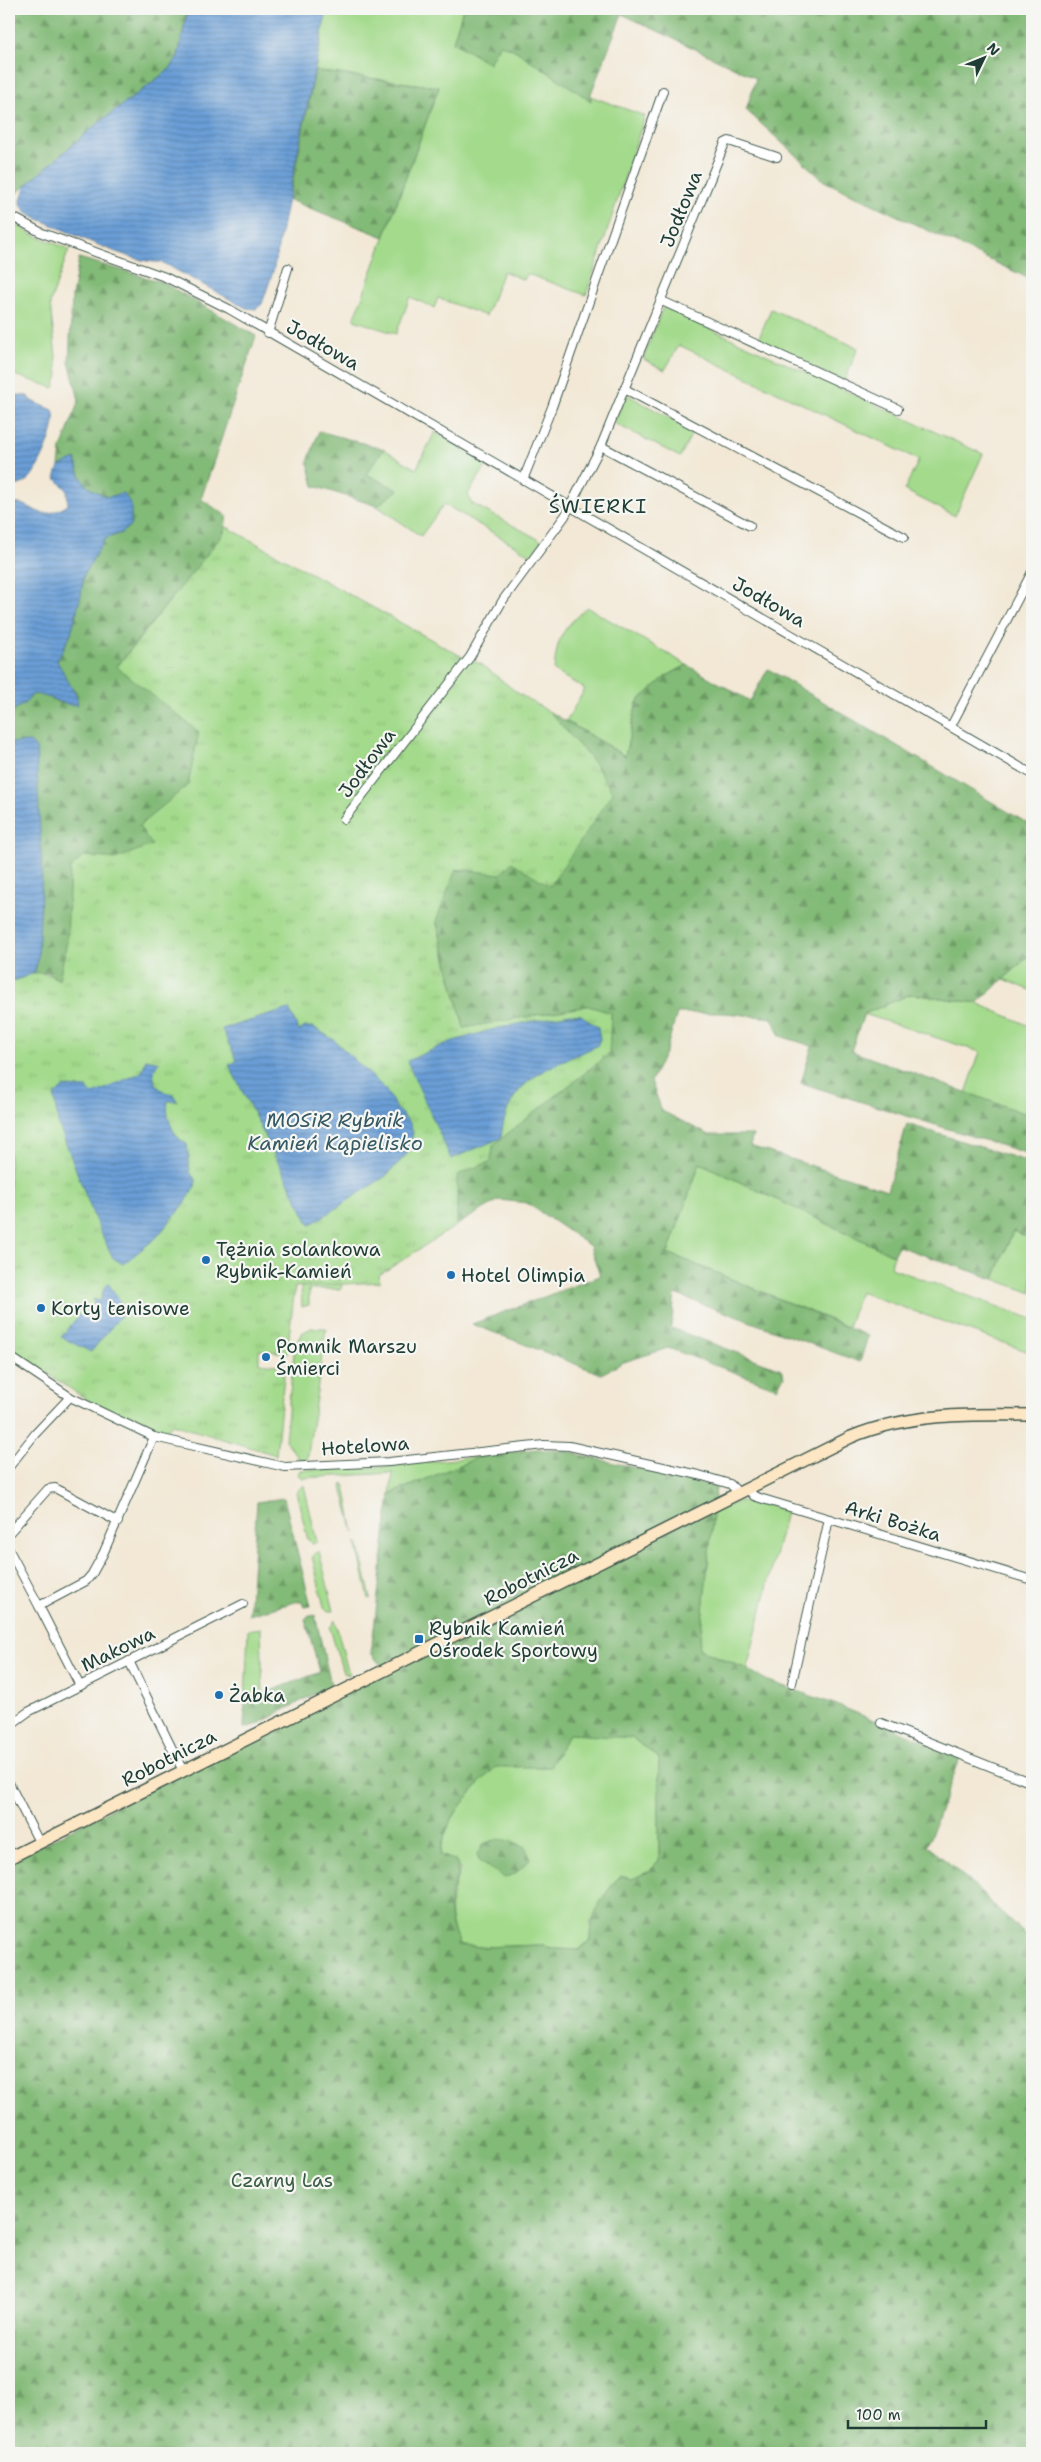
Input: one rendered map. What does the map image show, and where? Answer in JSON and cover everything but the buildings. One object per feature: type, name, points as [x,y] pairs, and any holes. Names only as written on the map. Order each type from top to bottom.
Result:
[{"type":"street","points":[[523,480],[552,407],[663,91]]},
{"type":"street","name":"Jodłowa","points":[[344,819],[470,657],[503,600],[569,506],[601,446],[662,301],[725,143],[729,141],[777,157]]},
{"type":"street","name":"Jodłowa","points":[[9,214],[42,233],[165,277],[240,315],[268,333],[952,726],[1032,774]]},
{"type":"street","name":"Jodłowa","points":[[268,333],[288,268]]},
{"type":"street","points":[[662,301],[898,409]]},
{"type":"street","points":[[625,389],[904,537]]},
{"type":"street","points":[[601,446],[750,526]]},
{"type":"street","points":[[952,726],[1032,572]]},
{"type":"street","name":"Hotelowa","points":[[9,1356],[70,1397],[154,1437],[285,1467],[389,1462],[544,1444],[569,1446],[699,1475],[732,1485],[743,1491]]},
{"type":"street","points":[[9,1467],[35,1434],[70,1397]]},
{"type":"street","name":"Robotnicza","points":[[9,1858],[851,1437],[890,1424],[936,1416],[1032,1415]]},
{"type":"street","points":[[39,1606],[86,1581],[97,1566],[154,1437]]},
{"type":"street","points":[[9,1533],[48,1489],[55,1488],[118,1522]]},
{"type":"street","name":"Arki Bożka","points":[[743,1491],[1032,1580]]},
{"type":"street","points":[[792,1683],[829,1519]]},
{"type":"street","points":[[9,1550],[80,1686]]},
{"type":"street","name":"Makowa","points":[[9,1726],[28,1712],[244,1604]]},
{"type":"street","points":[[129,1661],[183,1771]]},
{"type":"street","points":[[881,1724],[1032,1783]]},
{"type":"street","points":[[9,1783],[39,1842]]},
{"type":"green space","points":[[9,9],[188,9],[178,56],[171,68],[91,129],[9,200]]},
{"type":"green space","points":[[327,9],[463,9],[453,42],[488,63],[500,43],[515,50],[591,100],[590,96],[645,116],[586,295],[527,274],[524,280],[503,271],[486,316],[438,298],[434,308],[410,297],[396,334],[354,320],[439,87],[315,71]]},
{"type":"green space","points":[[463,9],[1032,9],[1032,280],[824,181],[746,110],[756,78],[622,14],[590,96],[591,101],[515,50],[500,44],[489,63],[453,42]]},
{"type":"green space","points":[[315,71],[439,87],[384,237],[289,200]]},
{"type":"green space","points":[[9,219],[31,234],[69,249],[50,303],[58,375],[54,388],[9,373]]},
{"type":"green space","points":[[79,258],[162,282],[256,336],[201,499],[227,516],[224,533],[117,666],[199,732],[188,785],[139,826],[153,845],[115,859],[84,856],[70,869],[67,942],[59,980],[47,972],[34,973],[38,961],[37,939],[9,743],[9,713],[25,703],[33,694],[47,695],[60,704],[57,661],[71,633],[81,595],[84,574],[105,539],[121,533],[108,497],[86,484],[79,474],[76,460],[59,466],[61,449],[79,400],[69,362],[72,296]]},
{"type":"green space","points":[[663,307],[983,454],[955,516],[904,490],[919,460],[679,345],[665,370],[643,359]]},
{"type":"green space","points":[[771,309],[858,348],[844,382],[757,342]]},
{"type":"green space","points":[[626,394],[693,431],[680,457],[614,423]]},
{"type":"green space","points":[[319,431],[384,449],[366,474],[398,490],[377,506],[314,486],[308,462]]},
{"type":"green space","points":[[435,432],[487,465],[468,494],[471,503],[542,541],[531,555],[444,504],[421,536],[377,506],[398,490],[366,474],[384,449],[416,469]]},
{"type":"green space","points":[[225,526],[461,656],[481,664],[519,694],[550,712],[594,763],[613,793],[550,886],[512,862],[501,874],[456,869],[436,921],[464,1028],[588,1006],[611,1013],[609,1054],[493,1145],[491,1161],[457,1175],[457,1225],[379,1275],[380,1282],[295,1287],[287,1353],[259,1350],[259,1363],[285,1366],[276,1455],[172,1424],[163,1435],[89,1401],[9,1348],[9,983],[34,973],[45,974],[59,980],[67,942],[70,869],[84,856],[115,859],[152,845],[139,826],[188,785],[199,732],[117,667],[224,533]]},
{"type":"green space","points":[[587,607],[687,665],[665,677],[637,702],[625,756],[566,721],[585,689],[554,671],[557,649],[566,628]]},
{"type":"green space","points":[[687,665],[750,701],[768,669],[1032,826],[1032,953],[977,1003],[911,994],[864,1014],[851,1051],[1032,1116],[1032,1155],[801,1083],[812,1046],[780,1036],[772,1018],[726,1013],[677,1013],[666,1051],[651,1081],[662,1111],[709,1135],[753,1135],[750,1146],[887,1190],[907,1124],[1032,1163],[1032,1239],[1013,1231],[994,1279],[898,1246],[893,1255],[700,1163],[668,1253],[868,1336],[860,1362],[675,1294],[671,1328],[781,1369],[784,1376],[777,1388],[668,1348],[624,1362],[601,1374],[472,1324],[600,1276],[590,1246],[527,1203],[499,1200],[457,1225],[457,1175],[491,1161],[493,1145],[609,1054],[611,1013],[588,1006],[464,1028],[436,918],[456,869],[501,874],[594,763],[550,712],[625,756],[637,702],[665,677]]},
{"type":"green space","points":[[1032,953],[1032,991],[1004,979]]},
{"type":"green space","points":[[911,994],[977,1003],[1032,1027],[1032,1116],[966,1093],[980,1052],[864,1014]]},
{"type":"green space","points":[[700,1163],[893,1255],[891,1268],[1032,1319],[1032,1353],[860,1292],[848,1327],[668,1253]]},
{"type":"green space","points":[[1013,1231],[1032,1239],[1032,1293],[994,1279]]},
{"type":"green space","points":[[342,1284],[341,1289],[309,1289],[309,1305],[302,1307],[301,1286]]},
{"type":"green space","points":[[311,1328],[326,1328],[307,1461],[299,1459],[285,1440],[295,1344],[302,1333]]},
{"type":"green space","name":"Czarny Las","points":[[537,1449],[564,1451],[716,1487],[699,1649],[747,1669],[766,1680],[837,1705],[961,1756],[927,1846],[949,1863],[1032,1941],[1032,2453],[9,2453],[9,1862],[382,1667],[371,1653],[390,1494],[482,1456]],"holes":[[[569,1734],[632,1738],[659,1758],[659,1860],[650,1871],[632,1879],[620,1876],[595,1912],[590,1940],[579,1950],[557,1949],[539,1945],[481,1947],[461,1945],[454,1932],[450,1912],[452,1891],[458,1872],[457,1865],[456,1861],[441,1855],[446,1831],[460,1806],[469,1795],[496,1767],[550,1767]]]},
{"type":"green space","points":[[482,1456],[390,1494],[393,1473],[302,1478],[298,1475],[300,1470],[383,1467]]},
{"type":"green space","points":[[343,1484],[345,1485],[354,1533],[342,1487]]},
{"type":"green space","points":[[304,1485],[317,1542],[313,1543],[308,1540],[296,1492]]},
{"type":"green space","points":[[284,1498],[311,1606],[304,1607],[302,1601],[299,1601],[249,1615],[257,1502]]},
{"type":"green space","points":[[740,1501],[759,1504],[762,1502],[786,1512],[747,1669],[699,1649],[713,1512]]},
{"type":"green space","points":[[356,1542],[358,1543],[371,1598],[369,1599]]},
{"type":"green space","points":[[319,1551],[334,1611],[328,1611],[324,1607],[312,1556]]},
{"type":"green space","points":[[309,1615],[315,1615],[331,1685],[256,1725],[244,1728],[245,1704],[263,1694],[320,1672],[305,1619]]},
{"type":"green space","points":[[335,1620],[349,1675],[343,1673],[330,1628]]},
{"type":"green space","points":[[261,1628],[263,1694],[245,1704],[248,1630]]},
{"type":"green space","points":[[567,1728],[632,1738],[659,1758],[659,1860],[650,1871],[632,1879],[591,1921],[590,1940],[579,1950],[557,1949],[539,1945],[481,1947],[461,1945],[452,1926],[451,1917],[452,1898],[460,1869],[441,1855],[446,1831],[460,1806],[496,1766],[550,1767]]},
{"type":"green space","points":[[498,1839],[512,1841],[525,1847],[531,1859],[516,1873],[505,1878],[479,1861],[477,1854],[485,1843]]},
{"type":"water","points":[[188,9],[327,9],[273,272],[262,304],[256,309],[246,308],[161,262],[134,258],[36,218],[25,211],[20,203],[25,187],[33,179],[91,129],[171,68],[178,56]]},
{"type":"water","points":[[9,394],[28,396],[30,400],[53,410],[54,425],[47,447],[32,476],[23,483],[9,486]]},
{"type":"water","points":[[76,459],[79,474],[90,488],[108,497],[123,493],[131,504],[131,525],[121,533],[105,539],[84,574],[81,595],[71,633],[57,661],[77,697],[78,705],[66,704],[45,696],[33,694],[25,703],[9,713],[9,504],[26,505],[42,513],[57,511],[68,505],[67,490],[55,478],[59,466]]},
{"type":"water","points":[[30,742],[36,748],[42,872],[38,961],[34,973],[9,983],[9,743]]},
{"type":"water","name":"MOSiR Rybnik Kamień Kąpielisko","points":[[289,1009],[299,1031],[305,1027],[313,1027],[334,1040],[385,1089],[397,1109],[410,1123],[413,1133],[408,1153],[386,1176],[310,1225],[229,1065],[237,1061],[222,1029]]},
{"type":"water","points":[[570,1014],[581,1015],[598,1027],[600,1039],[597,1046],[547,1069],[521,1088],[512,1101],[505,1118],[501,1138],[451,1159],[407,1061],[450,1042],[498,1028]]},
{"type":"water","points":[[146,1059],[160,1062],[154,1072],[155,1082],[162,1090],[173,1094],[177,1101],[168,1101],[169,1119],[178,1137],[187,1144],[190,1172],[196,1181],[186,1202],[156,1238],[123,1264],[113,1258],[96,1222],[58,1123],[54,1096],[63,1087],[88,1088],[88,1091],[94,1094],[142,1072]]},
{"type":"water","points":[[108,1283],[120,1302],[122,1314],[91,1352],[61,1337],[80,1314],[95,1310],[93,1299],[100,1301],[104,1288]]},
{"type":"place","name":"Tężnia solankowa Rybnik-Kamień","points":[[206,1260]]},
{"type":"place","name":"Hotel Olimpia","points":[[451,1275]]},
{"type":"place","name":"Korty tenisowe","points":[[41,1308]]},
{"type":"place","name":"Pomnik Marszu Śmierci","points":[[266,1357]]},
{"type":"place","name":"Rybnik Kamień Ośrodek Sportowy","points":[[419,1639]]},
{"type":"place","name":"Żabka","points":[[219,1695]]},
{"type":"district","name":"ŚWIERKI","points":[[598,506]]}]
